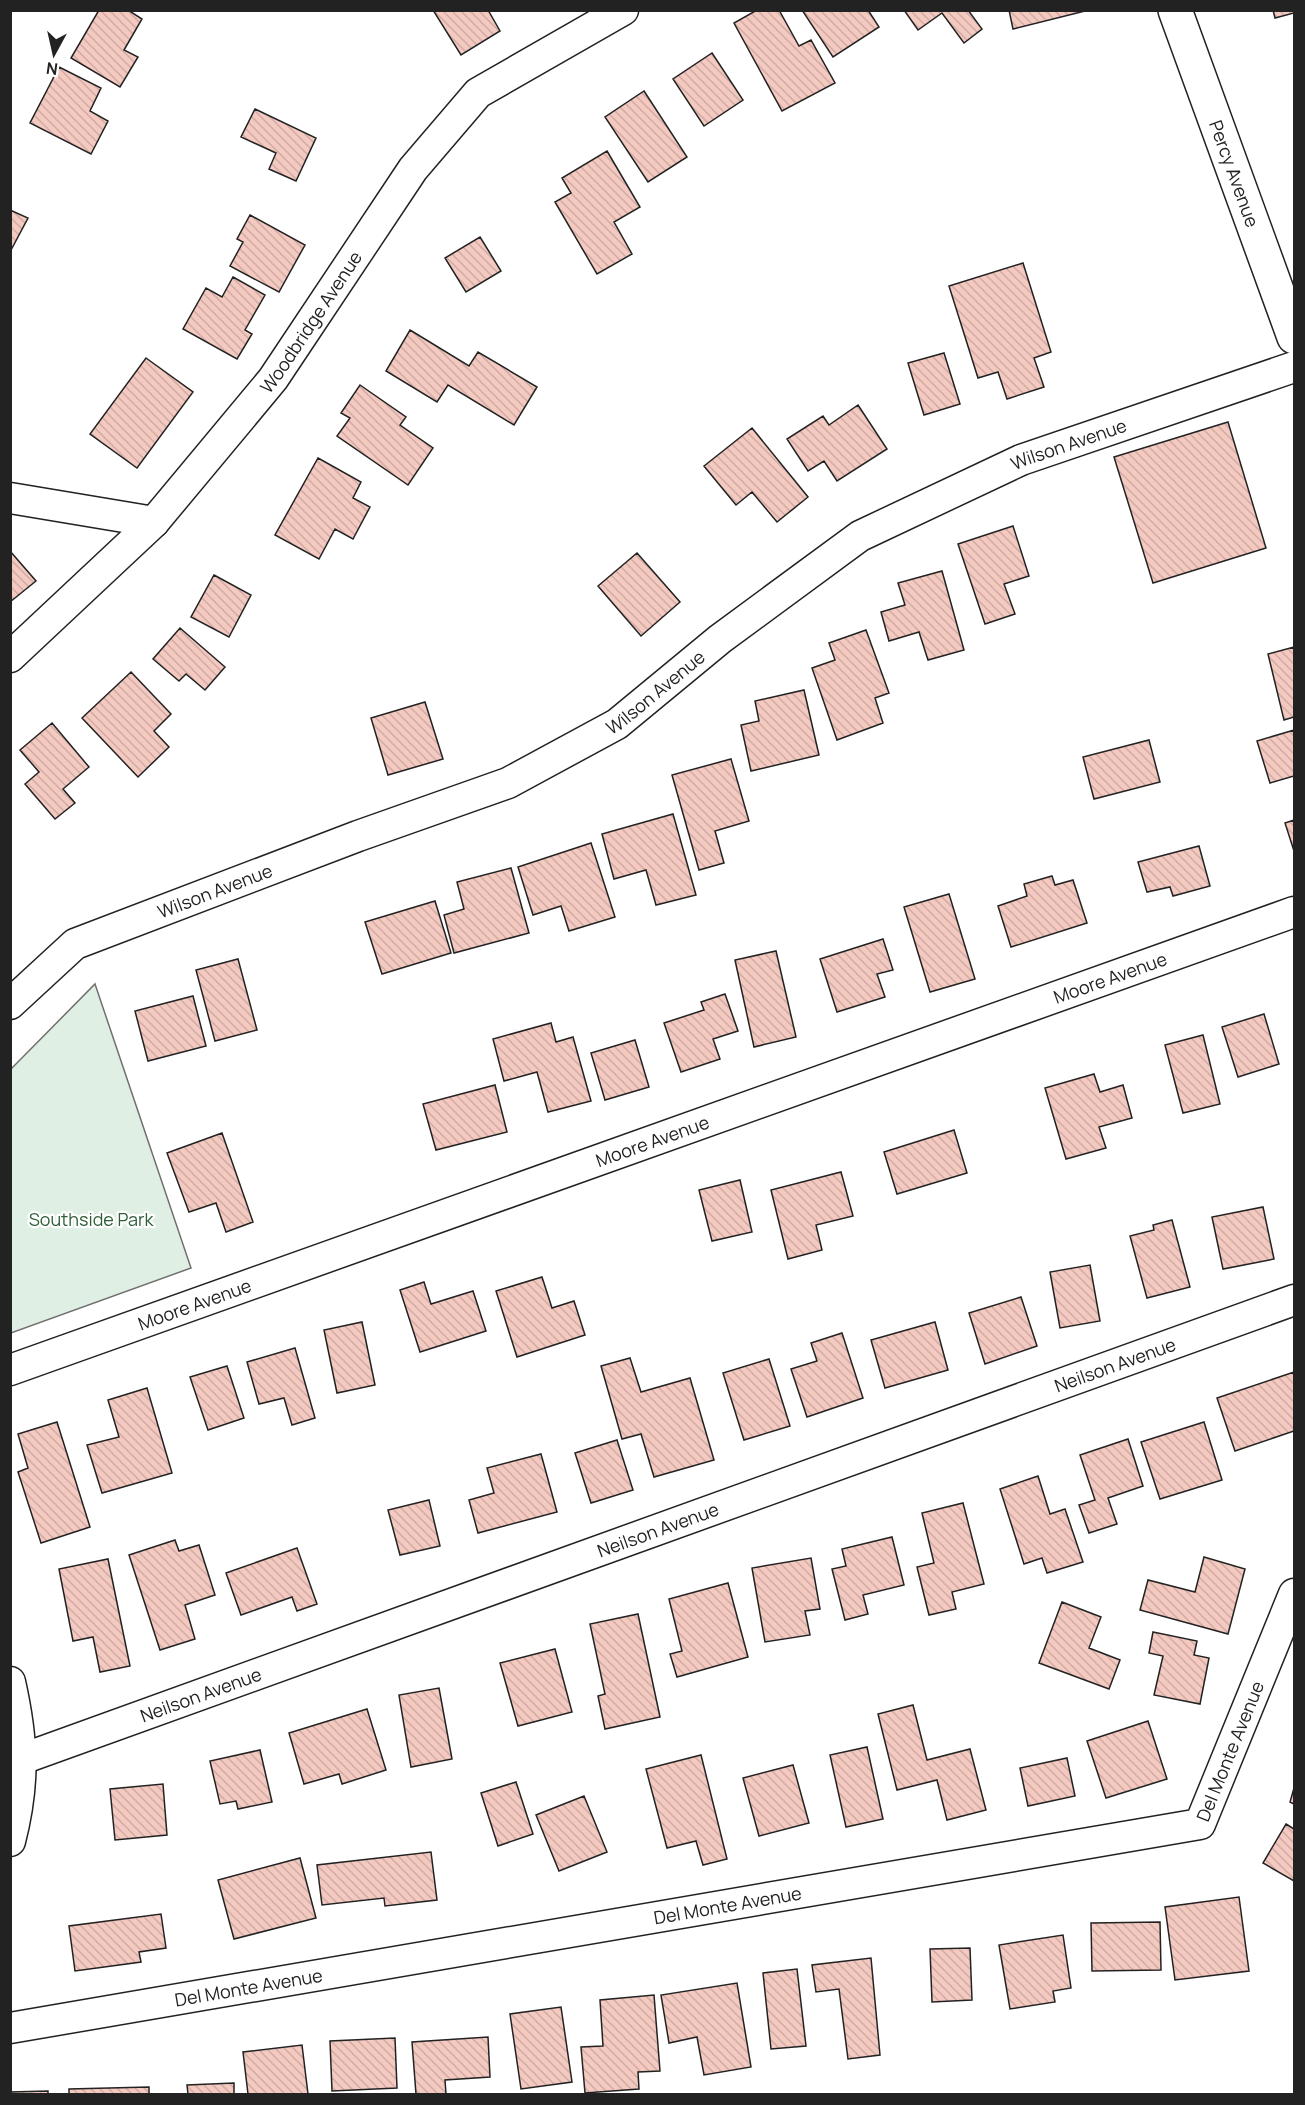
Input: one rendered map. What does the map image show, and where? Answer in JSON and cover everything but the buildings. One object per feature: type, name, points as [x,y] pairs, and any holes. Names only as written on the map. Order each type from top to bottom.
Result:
[{"type":"street","name":"Woodbridge Avenue","points":[[10,657],[154,522],[273,379],[413,169],[478,93],[623,10]]},
{"type":"street","name":"Percy Avenue","points":[[1175,10],[1294,337]]},
{"type":"street","name":"Wilson Avenue","points":[[10,1004],[75,944],[358,836],[508,783],[617,724],[720,639],[860,536],[1021,460],[1294,368]]},
{"type":"street","points":[[10,498],[154,522]]},
{"type":"street","name":"Moore Avenue","points":[[10,1370],[1294,912]]},
{"type":"street","name":"Neilson Avenue","points":[[22,1759],[1294,1300]]},
{"type":"street","name":"Del Monte Avenue","points":[[10,2028],[1200,1824],[1294,1594]]},
{"type":"street","points":[[10,1682],[19,1722],[22,1759],[22,1788],[10,1841]]},
{"type":"green space","name":"Southside Park","points":[[95,984],[191,1268],[11,1333],[11,1069]]}]
